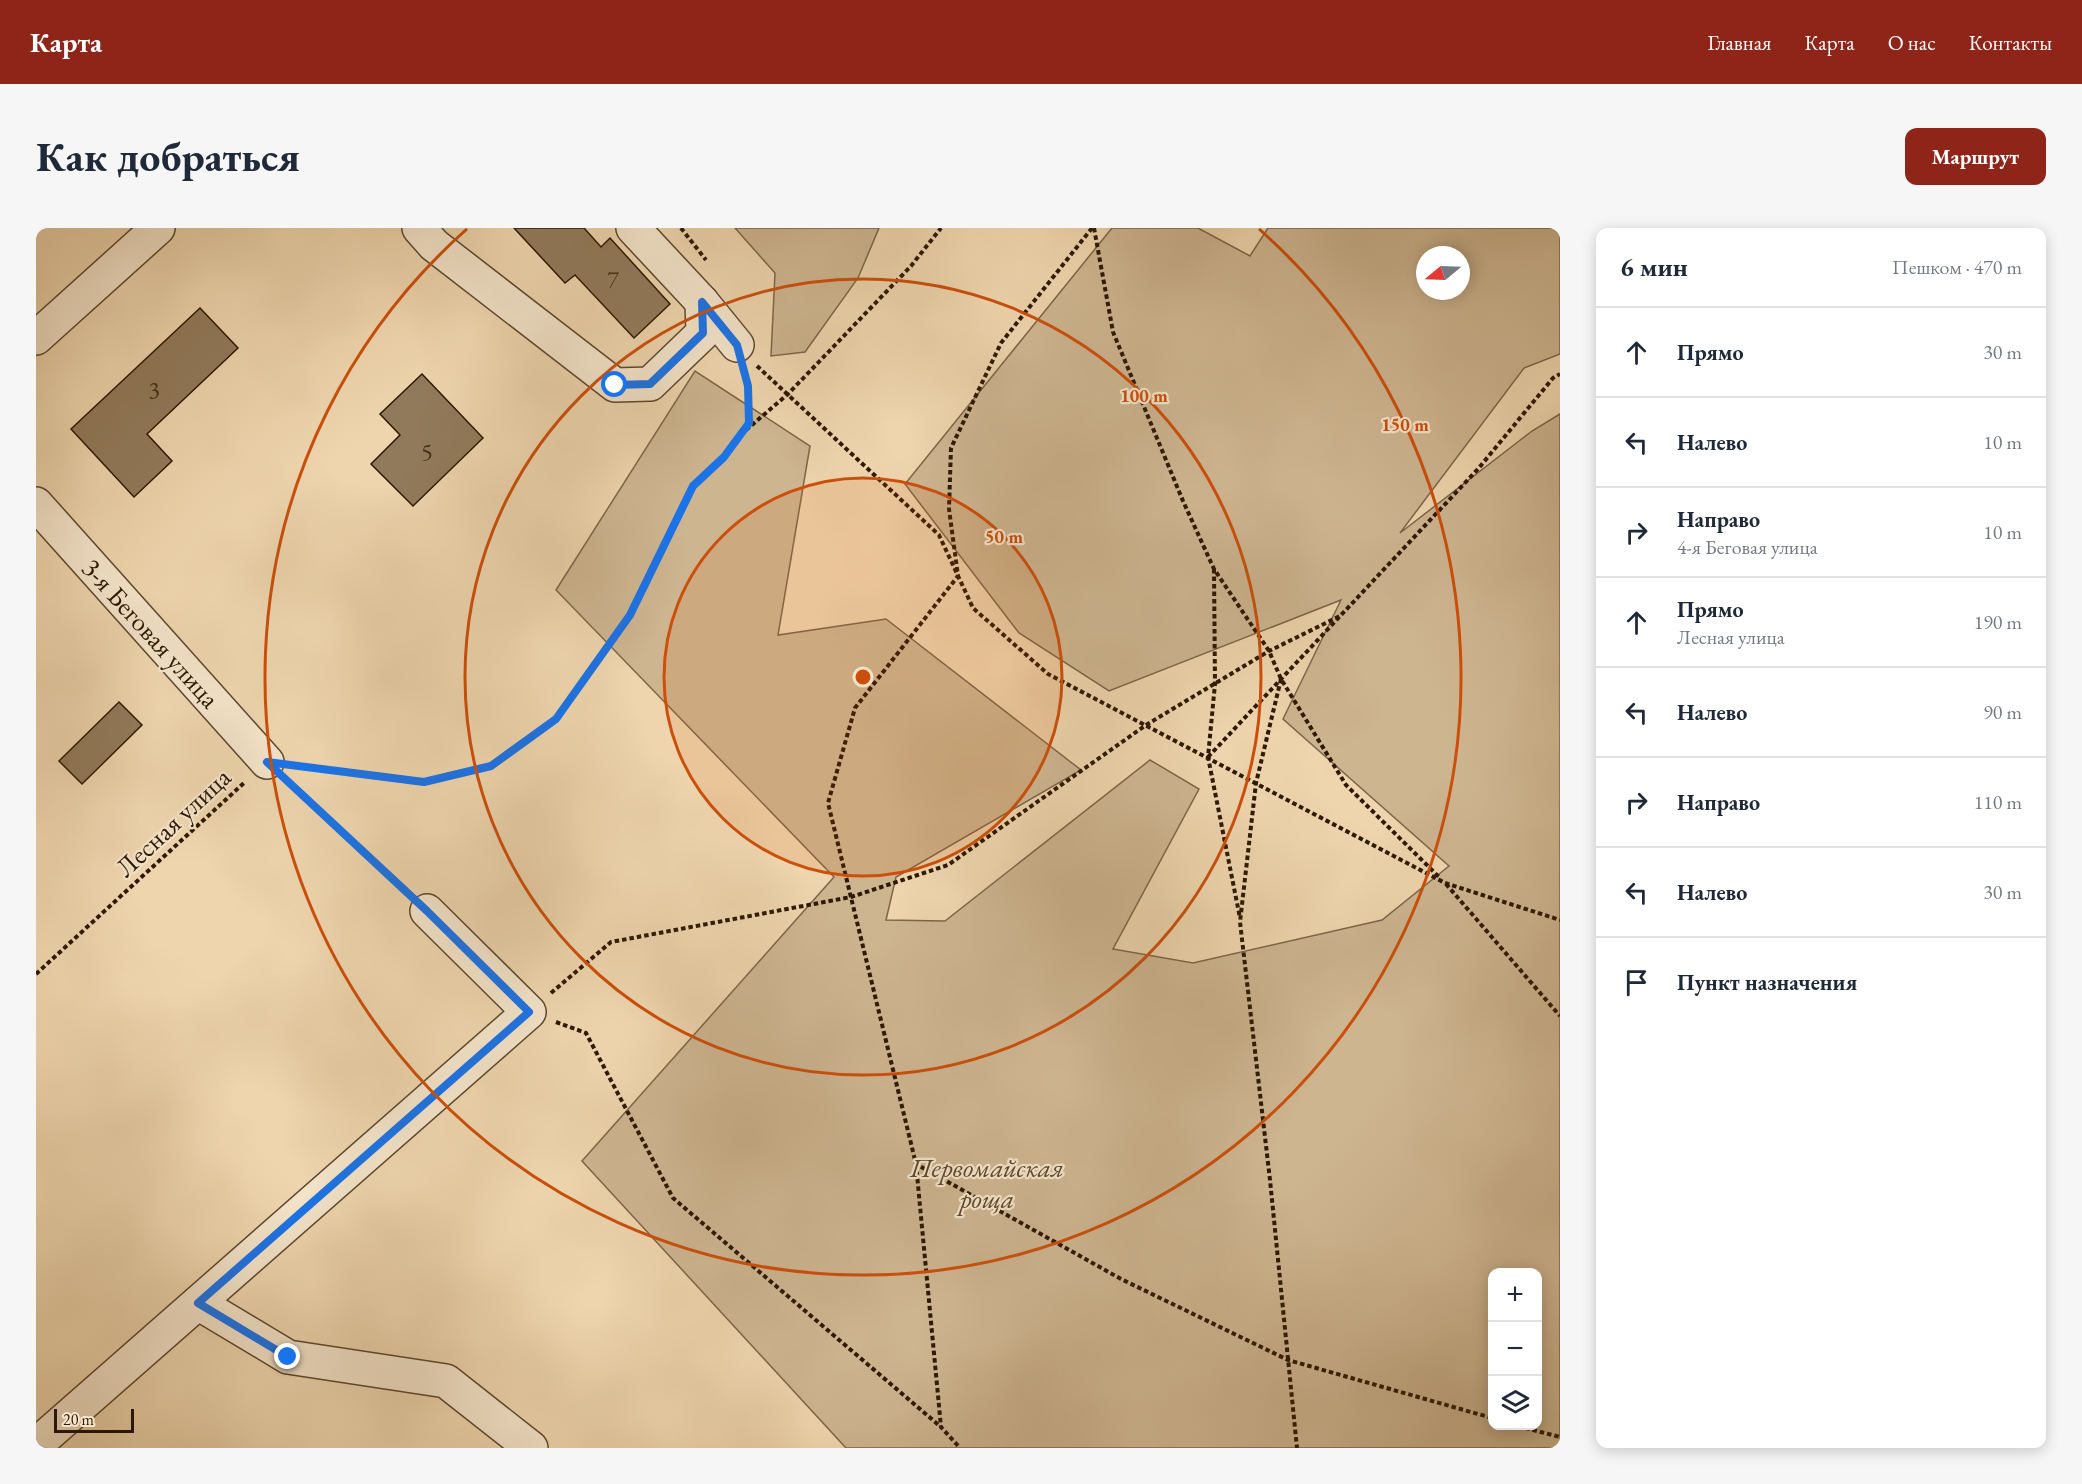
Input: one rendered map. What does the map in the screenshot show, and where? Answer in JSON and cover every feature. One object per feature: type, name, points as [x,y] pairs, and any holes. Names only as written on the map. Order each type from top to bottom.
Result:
[{"type":"street","points":[[36,338],[158,228]]},
{"type":"street","points":[[419,228],[434,245],[615,385],[650,384],[703,333],[702,302]]},
{"type":"street","points":[[633,228],[702,302],[737,345]]},
{"type":"street","name":"3-я Беговая улица","points":[[36,504],[267,762]]},
{"type":"street","points":[[36,1445],[529,1012],[427,911]]},
{"type":"street","points":[[198,1303],[288,1357],[446,1381],[531,1448]]},
{"type":"path","points":[[681,228],[709,263]]},
{"type":"path","points":[[741,434],[788,394],[911,266],[941,228]]},
{"type":"path","points":[[1093,228],[1113,332],[1183,501],[1214,569],[1269,651],[1281,679],[1346,785],[1445,883],[1560,1016]]},
{"type":"path","points":[[941,1427],[916,1164],[828,803],[855,708],[958,576],[950,509],[951,448],[1001,343],[1093,228]]},
{"type":"path","points":[[737,345],[762,372],[939,535],[973,608],[1048,674],[1445,883],[1560,920]]},
{"type":"path","name":"Лесная улица","points":[[36,974],[267,762],[424,782],[491,766],[556,719],[630,615],[693,486],[724,457],[749,423],[748,386],[737,345]]},
{"type":"path","points":[[1208,757],[1478,469],[1553,378],[1560,374]]},
{"type":"path","points":[[1214,569],[1215,684],[1208,757],[1240,922],[1270,1180],[1297,1448]]},
{"type":"path","points":[[960,1448],[941,1427],[673,1198],[586,1033],[529,1012],[611,942],[851,897],[948,865],[1146,725],[1269,651],[1340,616]]},
{"type":"path","points":[[1240,922],[1256,783],[1281,679]]},
{"type":"path","points":[[267,762],[427,911]]},
{"type":"path","points":[[916,1164],[1121,1279],[1288,1360],[1488,1417]]},
{"type":"path","points":[[1536,1430],[1560,1437]]},
{"type":"green space","points":[[735,228],[879,228],[858,278],[805,352],[771,356],[775,273]]},
{"type":"green space","name":"Первомайская роща","points":[[1112,228],[1198,228],[1250,256],[1268,228],[1560,228],[1560,354],[1524,368],[1400,533],[1532,431],[1560,414],[1560,1448],[846,1448],[582,1161],[834,877],[556,590],[695,371],[810,446],[778,635],[886,619],[1081,770],[896,877],[886,920],[945,921],[1150,760],[1199,789],[1113,949],[1193,963],[1382,920],[1449,866],[1283,719],[1341,600],[1109,691],[1019,633],[905,484]]},
{"type":"building","points":[[514,228],[584,228],[601,247],[610,238],[670,304],[634,338],[575,275],[565,283]]},
{"type":"building","points":[[200,308],[238,348],[147,434],[172,461],[134,497],[71,429]]},
{"type":"building","points":[[422,374],[483,438],[413,506],[371,464],[400,435],[380,414]]},
{"type":"building","points":[[119,702],[142,725],[82,784],[59,761]]},
{"type":"route","points":[[288,1357],[198,1303],[529,1012],[427,911],[267,762],[424,782],[491,766],[556,719],[630,615],[693,486],[724,457],[749,423],[748,386],[737,345],[702,302],[703,333],[650,384],[615,385]]}]
